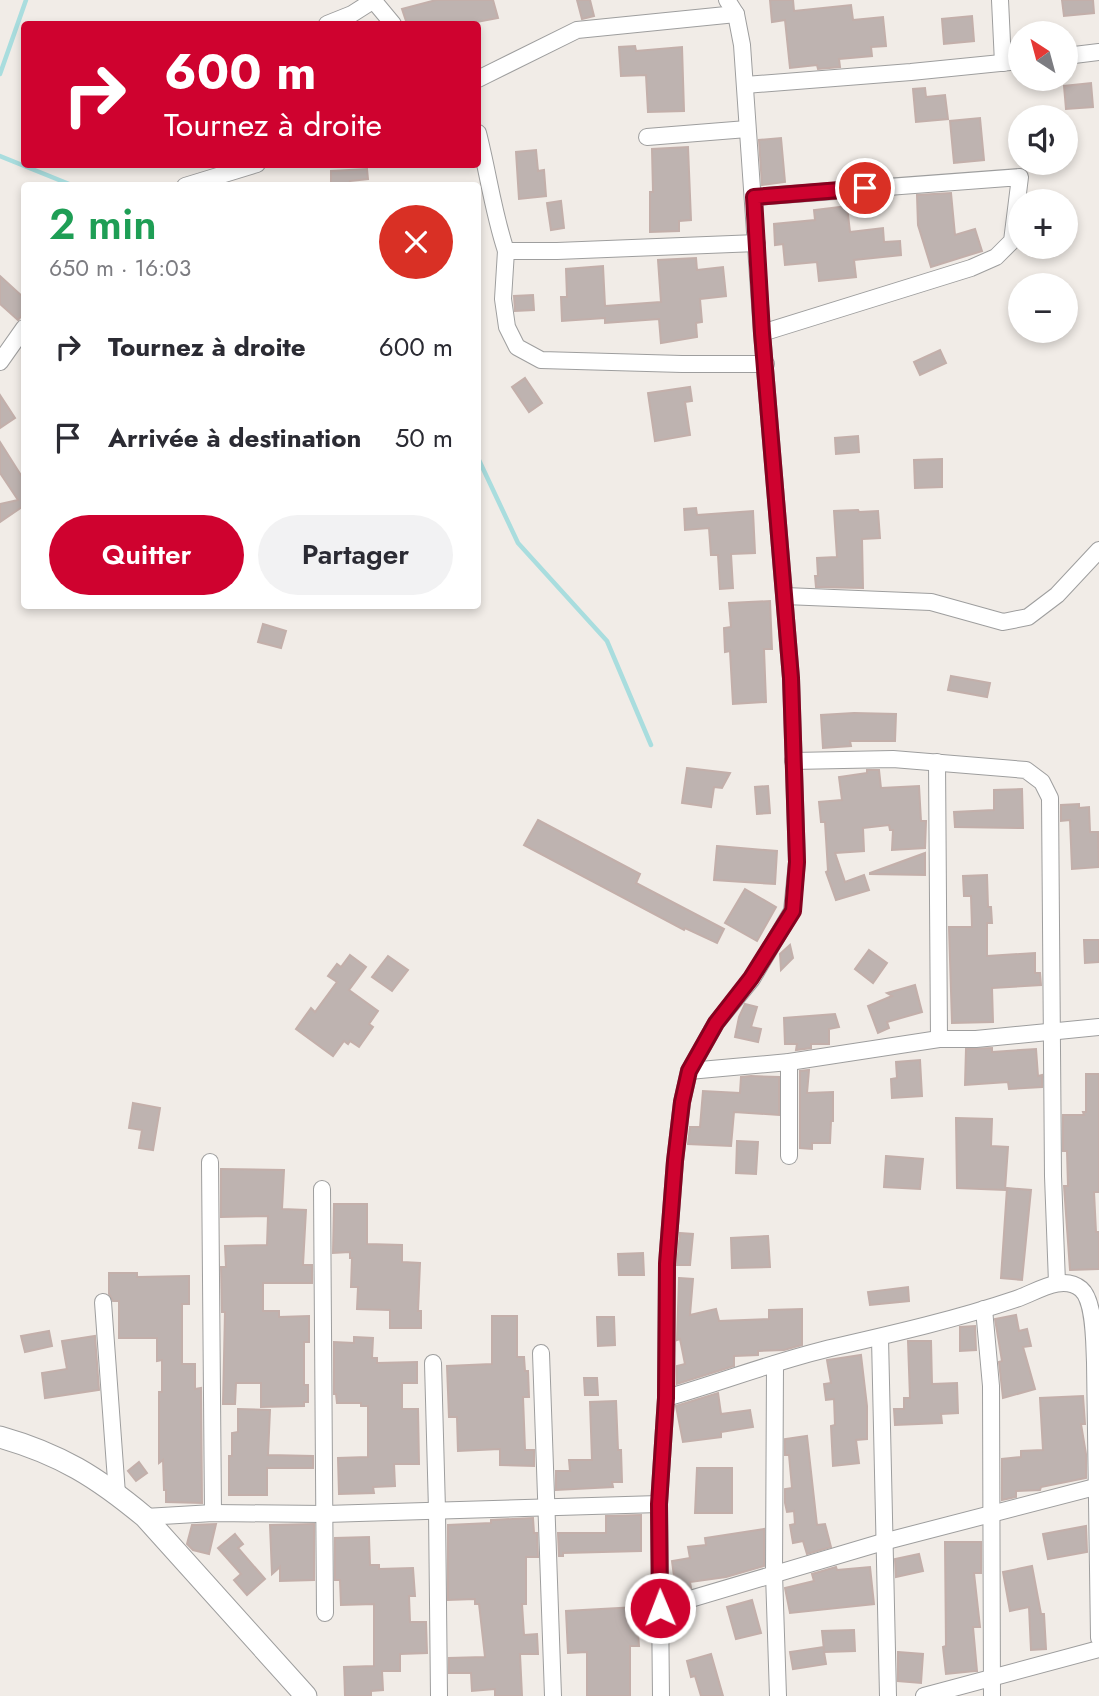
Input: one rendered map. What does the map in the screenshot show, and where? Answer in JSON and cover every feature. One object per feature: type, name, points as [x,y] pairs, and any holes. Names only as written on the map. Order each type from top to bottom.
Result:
[{"type":"street","points":[[334,21],[352,14],[373,0],[390,21]]},
{"type":"street","points":[[1000,0],[1003,63]]},
{"type":"street","points":[[481,78],[577,30],[732,7],[742,45],[762,333],[791,678],[797,862],[793,911],[751,978],[716,1023],[689,1071],[675,1161],[669,1238],[666,1398],[659,1504],[661,1696]]},
{"type":"street","points":[[1078,55],[1099,52]]},
{"type":"street","points":[[744,85],[1008,62]]},
{"type":"street","points":[[648,136],[747,129]]},
{"type":"street","points":[[481,145],[492,207],[506,251],[503,299],[507,327],[517,347],[541,360],[682,365],[765,364]]},
{"type":"street","points":[[194,182],[241,168]]},
{"type":"street","points":[[754,197],[1020,177],[1012,241],[996,257],[971,268],[762,333]]},
{"type":"street","points":[[506,251],[757,243]]},
{"type":"street","points":[[0,362],[21,332]]},
{"type":"street","points":[[785,596],[931,602],[1003,622],[1028,617],[1058,595],[1099,550]]},
{"type":"street","points":[[793,761],[892,759],[937,762],[1026,770],[1042,782],[1050,798],[1053,1176],[1057,1283]]},
{"type":"street","points":[[937,762],[939,1039]]},
{"type":"street","points":[[689,1071],[789,1062],[939,1039],[976,1039],[1099,1027]]},
{"type":"street","points":[[789,1062],[789,1156]]},
{"type":"street","points":[[210,1162],[213,1513]]},
{"type":"street","points":[[323,1189],[325,1613]]},
{"type":"street","points":[[666,1398],[834,1347],[880,1338],[984,1309],[1057,1283],[1069,1283],[1082,1289],[1088,1300],[1092,1322],[1095,1362],[1099,1639]]},
{"type":"street","points":[[103,1302],[117,1494]]},
{"type":"street","points":[[984,1309],[991,1386],[992,1696]]},
{"type":"street","points":[[880,1338],[888,1696]]},
{"type":"street","points":[[541,1353],[553,1696]]},
{"type":"street","points":[[433,1363],[438,1510],[439,1696]]},
{"type":"street","points":[[775,1364],[774,1574],[778,1696]]},
{"type":"street","points":[[0,1437],[34,1447],[71,1464],[117,1494],[145,1517],[306,1696]]},
{"type":"street","points":[[660,1608],[883,1542],[1098,1486]]},
{"type":"street","points":[[145,1517],[213,1513],[325,1514],[659,1504]]},
{"type":"street","points":[[925,1696],[1099,1649]]},
{"type":"building","points":[[436,0],[493,0],[498,18],[481,21],[406,21],[402,9]]},
{"type":"building","points":[[577,0],[590,0],[594,16],[582,19]]},
{"type":"building","points":[[770,0],[793,0],[794,11],[851,5],[853,20],[883,17],[886,46],[871,47],[872,56],[839,59],[840,67],[818,69],[817,65],[790,68],[785,20],[772,22]]},
{"type":"building","points":[[1062,0],[1093,0],[1094,13],[1064,16]]},
{"type":"building","points":[[972,16],[974,41],[944,44],[942,19]]},
{"type":"building","points":[[635,46],[636,51],[682,47],[684,111],[648,112],[646,75],[621,76],[619,47]]},
{"type":"building","points":[[1091,83],[1093,107],[1078,108],[1078,105],[1066,105],[1064,91],[1078,91],[1078,84]]},
{"type":"building","points":[[925,88],[926,97],[945,95],[948,119],[916,122],[913,89]]},
{"type":"building","points":[[980,118],[984,160],[954,163],[950,121]]},
{"type":"building","points":[[781,138],[785,182],[762,185],[759,140]]},
{"type":"building","points":[[688,147],[691,220],[679,221],[679,231],[650,232],[652,149]]},
{"type":"building","points":[[536,150],[538,171],[544,170],[546,196],[519,199],[516,152]]},
{"type":"building","points":[[367,169],[368,179],[331,182],[331,171]]},
{"type":"building","points":[[951,193],[955,235],[975,229],[982,251],[931,267],[918,225],[917,195]]},
{"type":"building","points":[[561,201],[564,228],[551,230],[547,203]]},
{"type":"building","points":[[847,206],[850,232],[883,228],[884,242],[900,241],[901,255],[854,260],[856,277],[819,281],[817,262],[785,265],[783,244],[775,245],[774,224],[815,220],[814,210]]},
{"type":"building","points":[[696,258],[697,270],[723,267],[726,296],[700,299],[702,322],[696,323],[697,337],[661,343],[659,319],[605,323],[605,318],[562,321],[561,297],[567,297],[566,269],[603,266],[605,306],[661,302],[658,260]]},
{"type":"building","points":[[0,276],[21,295],[21,316],[18,320],[0,304]]},
{"type":"building","points":[[533,295],[534,310],[515,311],[514,296]]},
{"type":"building","points":[[940,350],[946,363],[920,375],[914,362]]},
{"type":"building","points":[[525,378],[542,403],[529,412],[512,387]]},
{"type":"building","points":[[690,387],[692,401],[685,402],[690,435],[655,441],[648,393]]},
{"type":"building","points":[[0,395],[15,418],[0,428]]},
{"type":"building","points":[[858,436],[859,452],[836,454],[835,438]]},
{"type":"building","points":[[0,442],[21,475],[21,508],[0,522],[0,504],[18,500],[0,473]]},
{"type":"building","points":[[942,459],[942,487],[915,488],[914,460]]},
{"type":"building","points":[[696,508],[697,515],[753,511],[755,553],[731,554],[733,588],[720,589],[718,555],[711,555],[709,528],[685,530],[684,509]]},
{"type":"building","points":[[834,511],[878,511],[880,538],[862,539],[863,588],[816,587],[817,558],[837,557]]},
{"type":"building","points":[[770,601],[772,649],[764,649],[766,702],[733,704],[730,651],[725,652],[724,628],[731,627],[729,603]]},
{"type":"building","points":[[263,624],[286,631],[281,648],[258,642]]},
{"type":"building","points":[[951,676],[990,683],[987,697],[948,690]]},
{"type":"building","points":[[896,714],[895,741],[850,741],[851,746],[823,748],[821,715]]},
{"type":"building","points":[[687,768],[730,773],[722,788],[714,787],[711,807],[682,803]]},
{"type":"building","points":[[867,770],[879,770],[881,788],[919,786],[921,821],[926,821],[925,848],[892,850],[893,830],[890,830],[889,825],[863,828],[864,851],[835,853],[845,882],[864,875],[869,890],[836,900],[826,872],[825,822],[821,822],[819,802],[842,800],[839,777],[867,773]]},
{"type":"building","points":[[768,786],[770,813],[757,814],[755,787]]},
{"type":"building","points":[[1022,789],[1023,828],[955,827],[954,812],[994,810],[994,790]]},
{"type":"building","points":[[1079,804],[1079,808],[1089,807],[1090,832],[1098,832],[1099,867],[1072,869],[1070,820],[1061,821],[1061,805]]},
{"type":"building","points":[[538,820],[640,874],[636,883],[724,929],[717,943],[685,928],[684,930],[524,845]]},
{"type":"building","points":[[717,846],[777,851],[775,884],[714,880]]},
{"type":"building","points":[[925,853],[925,875],[870,874],[870,873]]},
{"type":"building","points":[[987,875],[988,907],[991,907],[992,923],[987,923],[987,956],[1035,953],[1035,973],[1040,973],[1041,985],[992,988],[993,1022],[952,1023],[949,927],[972,927],[971,896],[964,896],[963,876]]},
{"type":"building","points":[[745,889],[776,907],[757,941],[725,923]]},
{"type":"building","points":[[1084,940],[1099,940],[1099,962],[1085,963]]},
{"type":"building","points":[[790,945],[793,958],[781,970],[780,954]]},
{"type":"building","points":[[869,950],[887,963],[873,983],[855,969]]},
{"type":"building","points":[[350,955],[366,967],[349,990],[378,1011],[369,1024],[373,1027],[359,1047],[350,1041],[348,1044],[344,1041],[333,1056],[296,1029],[311,1008],[315,1012],[337,982],[328,976],[337,964],[341,967]]},
{"type":"building","points":[[388,956],[408,970],[392,991],[372,977]]},
{"type":"building","points":[[915,985],[922,1012],[887,1022],[889,1028],[878,1033],[868,1006],[892,996],[887,993]]},
{"type":"building","points":[[745,1004],[757,1007],[751,1027],[761,1029],[758,1042],[735,1037]]},
{"type":"building","points":[[835,1014],[839,1027],[829,1029],[829,1044],[811,1044],[811,1048],[796,1050],[797,1044],[785,1044],[784,1018]]},
{"type":"building","points":[[992,1048],[992,1052],[1036,1049],[1038,1076],[1042,1075],[1042,1087],[1009,1089],[1008,1082],[965,1085],[966,1049]]},
{"type":"building","points":[[920,1060],[922,1096],[892,1098],[891,1079],[897,1078],[896,1062]]},
{"type":"building","points":[[809,1070],[807,1093],[833,1092],[830,1143],[812,1143],[812,1149],[800,1148],[800,1071]]},
{"type":"building","points":[[1086,1074],[1099,1074],[1099,1192],[1094,1192],[1096,1232],[1099,1232],[1099,1269],[1070,1270],[1064,1186],[1068,1186],[1067,1151],[1063,1151],[1063,1115],[1084,1115],[1083,1112],[1086,1112]]},
{"type":"building","points":[[741,1077],[779,1077],[779,1115],[734,1112],[731,1146],[688,1144],[690,1127],[700,1127],[703,1091],[740,1093]]},
{"type":"building","points":[[133,1103],[160,1108],[153,1150],[139,1148],[142,1130],[129,1128]]},
{"type":"building","points":[[956,1118],[992,1119],[991,1146],[1008,1147],[1005,1190],[957,1188]]},
{"type":"building","points":[[737,1141],[758,1142],[756,1174],[736,1173]]},
{"type":"building","points":[[886,1156],[923,1159],[920,1189],[884,1187]]},
{"type":"building","points":[[221,1169],[284,1170],[282,1209],[306,1210],[303,1265],[312,1265],[312,1283],[263,1283],[263,1311],[279,1311],[279,1317],[309,1316],[309,1342],[304,1342],[304,1385],[308,1385],[308,1402],[304,1402],[304,1406],[261,1407],[261,1383],[236,1383],[235,1404],[223,1404],[225,1312],[222,1312],[221,1267],[226,1267],[225,1246],[267,1245],[268,1216],[221,1217]]},
{"type":"building","points":[[1007,1188],[1031,1190],[1022,1280],[1001,1278]]},
{"type":"building","points":[[334,1204],[367,1204],[367,1244],[402,1245],[402,1262],[420,1263],[418,1311],[421,1311],[421,1328],[390,1328],[390,1310],[357,1309],[358,1287],[351,1287],[350,1252],[333,1253]]},
{"type":"building","points":[[680,1233],[693,1234],[690,1265],[677,1265]]},
{"type":"building","points":[[768,1236],[770,1267],[732,1268],[731,1238]]},
{"type":"building","points":[[643,1253],[644,1275],[619,1275],[618,1254]]},
{"type":"building","points":[[109,1273],[137,1273],[137,1277],[189,1276],[189,1304],[182,1304],[182,1364],[195,1364],[195,1389],[201,1388],[202,1503],[166,1502],[163,1460],[159,1463],[162,1360],[157,1361],[157,1338],[119,1338],[119,1301],[113,1301],[109,1294]]},
{"type":"building","points":[[679,1278],[693,1279],[690,1315],[716,1309],[719,1321],[769,1319],[769,1310],[802,1309],[802,1345],[784,1350],[758,1351],[758,1355],[734,1356],[734,1366],[677,1384],[677,1366],[685,1364],[680,1339],[677,1340]]},
{"type":"building","points":[[908,1287],[909,1301],[870,1305],[868,1292]]},
{"type":"building","points":[[1016,1315],[1019,1331],[1027,1329],[1031,1346],[1023,1347],[1035,1389],[1003,1398],[999,1362],[1002,1361],[995,1319]]},
{"type":"building","points":[[492,1316],[517,1316],[517,1357],[524,1357],[525,1371],[528,1371],[529,1397],[523,1397],[525,1450],[534,1450],[534,1466],[500,1465],[500,1449],[458,1451],[457,1417],[449,1417],[447,1366],[492,1364]]},
{"type":"building","points":[[597,1317],[614,1317],[615,1345],[598,1346]]},
{"type":"building","points":[[975,1326],[976,1350],[960,1351],[960,1327]]},
{"type":"building","points":[[49,1331],[52,1346],[25,1352],[21,1336]]},
{"type":"building","points":[[95,1336],[99,1390],[45,1398],[42,1373],[67,1369],[62,1341]]},
{"type":"building","points":[[354,1337],[373,1338],[372,1358],[377,1358],[377,1363],[417,1362],[417,1383],[402,1383],[402,1409],[418,1409],[419,1464],[394,1464],[395,1486],[373,1487],[374,1493],[339,1494],[338,1458],[368,1457],[368,1406],[361,1406],[361,1403],[337,1403],[334,1394],[334,1342],[354,1343]]},
{"type":"building","points":[[908,1341],[931,1341],[932,1384],[957,1383],[958,1413],[941,1414],[942,1423],[895,1425],[894,1409],[904,1409],[904,1398],[910,1398]]},
{"type":"building","points":[[861,1355],[867,1406],[867,1439],[856,1440],[859,1463],[833,1466],[831,1426],[835,1425],[834,1399],[826,1400],[824,1384],[831,1383],[827,1360]]},
{"type":"building","points":[[584,1378],[597,1378],[598,1395],[585,1395]]},
{"type":"building","points":[[718,1393],[721,1414],[750,1410],[753,1427],[721,1432],[721,1437],[683,1442],[676,1406]]},
{"type":"building","points":[[1083,1396],[1085,1424],[1081,1424],[1086,1454],[1086,1478],[1041,1487],[1040,1490],[1016,1491],[1016,1497],[1002,1500],[1002,1459],[1021,1457],[1021,1451],[1043,1450],[1040,1398]]},
{"type":"building","points":[[616,1401],[622,1482],[612,1482],[613,1487],[556,1490],[556,1471],[570,1471],[569,1460],[592,1460],[590,1402]]},
{"type":"building","points":[[238,1409],[270,1410],[268,1455],[313,1456],[313,1468],[267,1468],[267,1495],[229,1495],[229,1456],[232,1456],[232,1433],[238,1432]]},
{"type":"building","points":[[807,1436],[817,1525],[825,1524],[831,1547],[807,1554],[803,1541],[793,1543],[790,1525],[795,1524],[794,1511],[787,1512],[785,1503],[785,1489],[792,1488],[789,1455],[785,1455],[785,1439]]},
{"type":"building","points":[[139,1462],[147,1473],[136,1481],[128,1471]]},
{"type":"building","points":[[697,1468],[732,1468],[732,1513],[695,1513]]},
{"type":"building","points":[[641,1515],[641,1551],[563,1553],[563,1556],[559,1556],[558,1533],[606,1533],[606,1516]]},
{"type":"building","points":[[533,1518],[538,1557],[526,1557],[526,1604],[522,1604],[524,1635],[537,1634],[538,1654],[520,1654],[522,1696],[495,1696],[495,1689],[472,1691],[471,1673],[449,1673],[449,1658],[485,1657],[479,1604],[475,1604],[475,1599],[448,1600],[448,1525]]},
{"type":"building","points":[[216,1524],[209,1554],[193,1550],[187,1544],[192,1525]]},
{"type":"building","points":[[314,1524],[314,1580],[280,1581],[280,1567],[272,1574],[270,1525]]},
{"type":"building","points":[[1086,1526],[1087,1552],[1048,1559],[1043,1534]]},
{"type":"building","points":[[764,1529],[764,1566],[726,1577],[690,1582],[691,1588],[676,1592],[672,1561],[690,1558],[688,1547],[706,1545],[705,1538]]},
{"type":"building","points":[[235,1534],[243,1544],[238,1548],[265,1579],[247,1595],[234,1580],[241,1574],[218,1548]]},
{"type":"building","points":[[369,1537],[370,1565],[379,1565],[379,1569],[413,1568],[415,1596],[409,1596],[410,1622],[426,1622],[427,1653],[400,1654],[400,1671],[382,1671],[383,1690],[371,1691],[371,1696],[345,1696],[344,1667],[374,1666],[374,1604],[341,1605],[340,1580],[335,1580],[335,1538]]},
{"type":"building","points":[[945,1542],[981,1542],[981,1573],[974,1573],[980,1627],[973,1627],[977,1671],[946,1674],[943,1647],[946,1646]]},
{"type":"building","points":[[919,1554],[923,1571],[896,1577],[895,1559]]},
{"type":"building","points":[[1032,1566],[1041,1614],[1044,1614],[1046,1649],[1031,1650],[1029,1607],[1010,1611],[1003,1572]]},
{"type":"building","points":[[836,1567],[837,1570],[870,1567],[874,1604],[790,1613],[785,1588],[814,1581],[812,1574]]},
{"type":"building","points":[[752,1600],[761,1633],[736,1639],[727,1607]]},
{"type":"building","points":[[636,1607],[639,1646],[630,1646],[630,1696],[587,1696],[587,1652],[568,1653],[566,1611]]},
{"type":"building","points":[[854,1630],[855,1651],[824,1652],[826,1664],[793,1669],[790,1652],[823,1647],[824,1650],[822,1631]]},
{"type":"building","points":[[898,1652],[923,1654],[921,1683],[898,1681]]},
{"type":"building","points":[[711,1654],[723,1696],[701,1696],[695,1676],[691,1677],[687,1661]]},
{"type":"waterway","points":[[0,74],[26,0]]},
{"type":"waterway","points":[[0,156],[21,165]]},
{"type":"waterway","points":[[30,168],[64,182]]},
{"type":"waterway","points":[[481,464],[518,543],[607,641],[651,745]]},
{"type":"route","points":[[660,1608],[659,1504],[666,1398],[667,1264],[682,1102],[689,1071],[716,1023],[751,978],[793,911],[797,862],[791,678],[762,333],[754,197],[865,188]]}]
